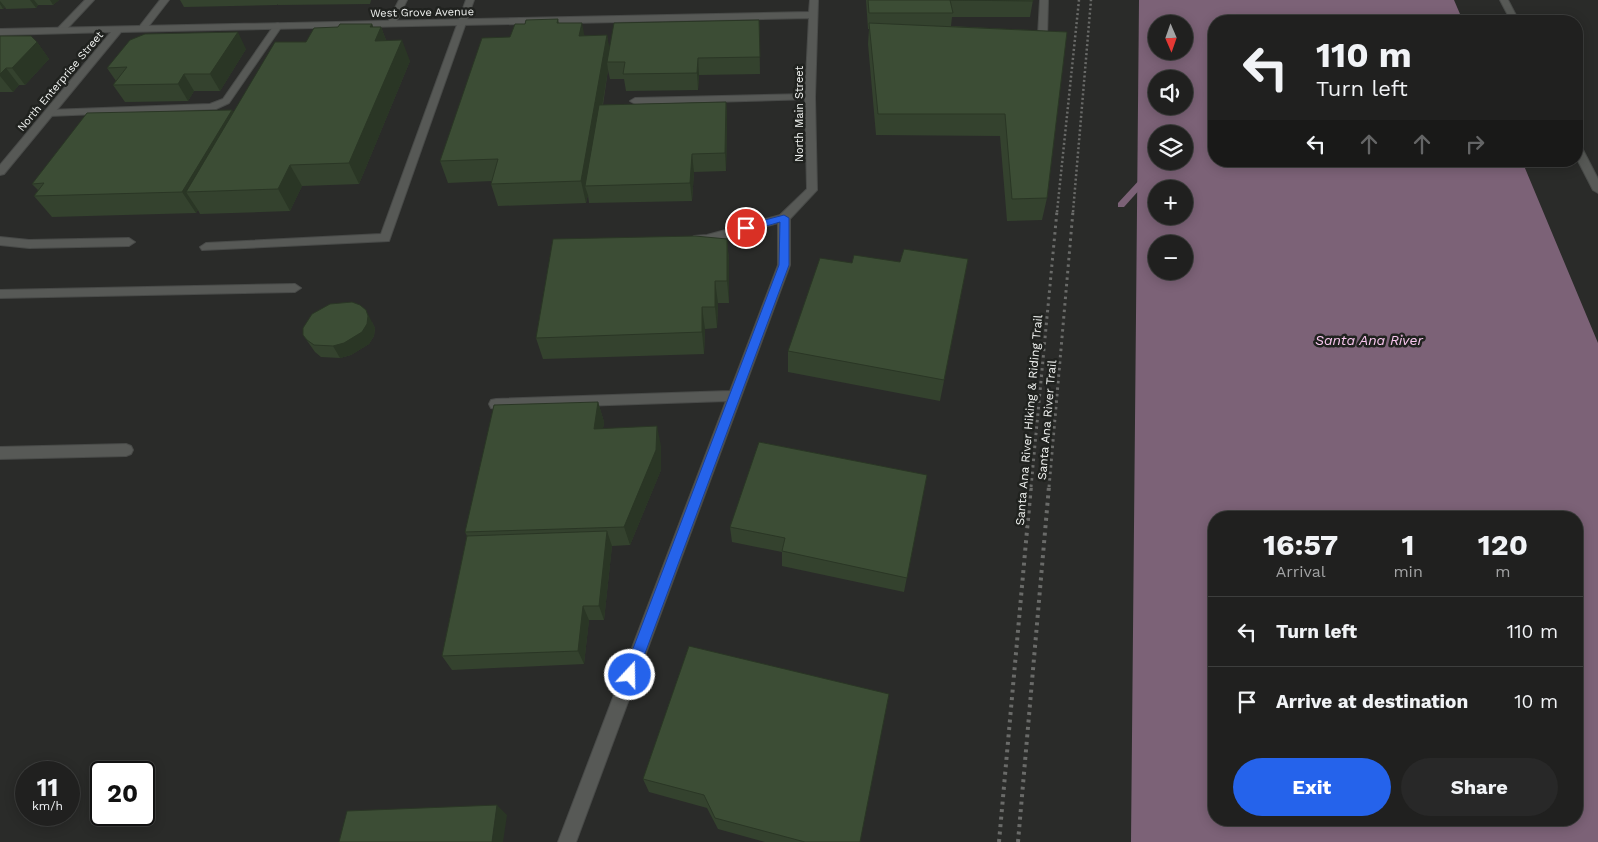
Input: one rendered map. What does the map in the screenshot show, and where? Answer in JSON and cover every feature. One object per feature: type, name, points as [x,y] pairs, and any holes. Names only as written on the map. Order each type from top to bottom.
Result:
[{"type":"street","points":[[62,30],[90,0]]},
{"type":"street","points":[[142,29],[165,0]]},
{"type":"street","points":[[391,24],[403,0]]},
{"type":"street","points":[[206,247],[385,238],[470,0]]},
{"type":"street","name":"North Main Street","points":[[784,218],[812,190],[810,97],[814,0]]},
{"type":"street","points":[[1023,38],[1042,38],[1044,0]]},
{"type":"street","points":[[1504,0],[1512,15]]},
{"type":"street","name":"West Grove Avenue","points":[[0,32],[814,15]]},
{"type":"street","points":[[49,112],[212,107],[226,101],[278,26]]},
{"type":"street","name":"North Enterprise Street","points":[[0,172],[119,29]]},
{"type":"street","points":[[636,102],[810,97]]},
{"type":"street","points":[[1583,160],[1598,190]]},
{"type":"street","points":[[568,842],[784,265],[784,218],[707,239],[679,242]]},
{"type":"street","points":[[0,241],[29,244],[129,242]]},
{"type":"street","points":[[0,294],[295,288]]},
{"type":"street","points":[[0,453],[126,450]]},
{"type":"lane","points":[[496,404],[735,396]]},
{"type":"path","name":"Santa Ana River Hiking & Riding Trail","points":[[999,842],[1046,322],[1079,0]]},
{"type":"path","name":"Santa Ana River Trail","points":[[1018,842],[1091,0]]},
{"type":"water","name":"Santa Ana River","points":[[1139,0],[1454,0],[1460,15],[1208,15],[1208,167],[1525,167],[1598,343],[1598,842],[1131,842]]},
{"type":"building","points":[[868,0],[950,0],[953,13],[869,13]]},
{"type":"building","points":[[950,0],[1033,0],[1033,1]]},
{"type":"building","points":[[558,19],[557,23],[582,23],[579,36],[607,35],[581,181],[491,184],[498,159],[440,161],[482,38],[510,37],[515,24],[525,24],[526,20]]},
{"type":"building","points":[[759,20],[760,57],[698,58],[697,73],[623,74],[625,62],[607,62],[614,23]]},
{"type":"building","points":[[869,23],[1067,32],[1047,198],[1012,199],[1005,114],[878,114]]},
{"type":"building","points":[[340,24],[372,24],[370,27],[381,27],[375,41],[402,40],[349,163],[290,165],[278,189],[186,192],[275,42],[306,42],[314,28],[338,27]]},
{"type":"building","points":[[238,32],[210,74],[184,74],[178,84],[113,85],[127,67],[107,68],[130,40],[145,34]]},
{"type":"building","points":[[0,36],[31,36],[37,42],[12,68],[6,68],[0,74]]},
{"type":"building","points":[[726,102],[725,153],[692,154],[690,183],[585,186],[599,105]]},
{"type":"building","points":[[232,110],[182,192],[34,196],[44,183],[32,184],[87,113]]},
{"type":"building","points":[[695,236],[727,239],[727,281],[715,281],[715,307],[702,307],[702,332],[536,338],[553,239]]},
{"type":"building","points":[[904,249],[968,259],[944,380],[788,351],[820,258],[852,263],[854,255],[900,262]]},
{"type":"building","points":[[352,302],[366,310],[368,316],[367,324],[362,332],[344,343],[333,346],[314,345],[303,335],[303,328],[312,314],[330,304]]},
{"type":"building","points":[[598,402],[594,429],[657,426],[656,450],[624,527],[465,532],[494,405]]},
{"type":"building","points":[[759,442],[927,475],[907,578],[782,551],[785,538],[730,527]]},
{"type":"building","points":[[607,531],[599,606],[583,606],[578,651],[442,656],[467,536]]},
{"type":"building","points":[[689,646],[889,694],[860,842],[805,842],[715,818],[704,795],[643,779]]},
{"type":"building","points":[[497,805],[492,842],[339,842],[347,811]]},
{"type":"waterway","points":[[1121,205],[1146,178]]},
{"type":"route","points":[[630,675],[784,265],[784,218],[746,228]]}]
